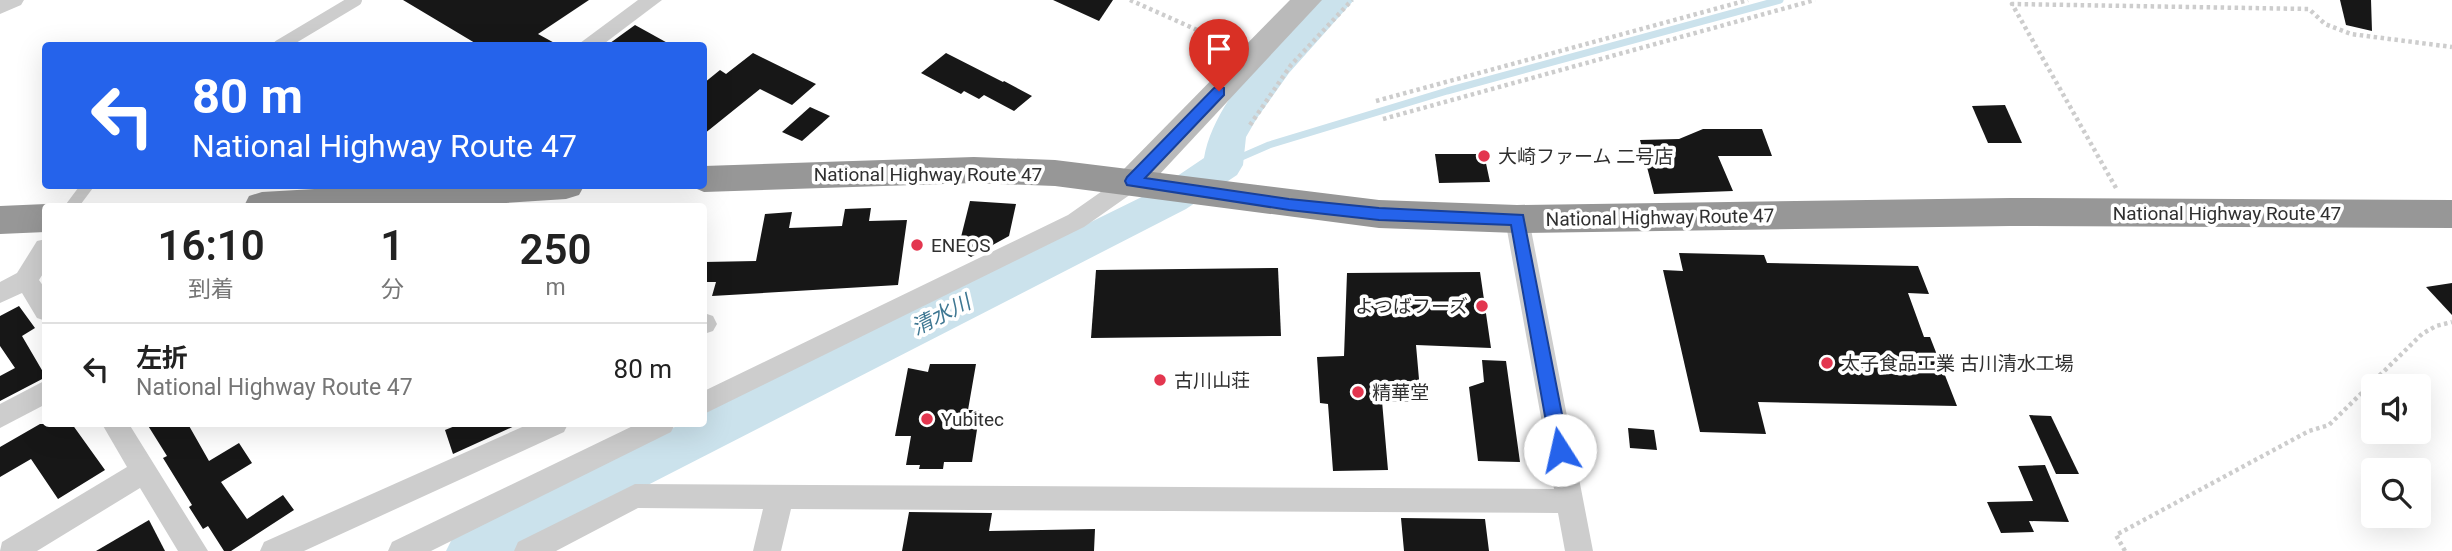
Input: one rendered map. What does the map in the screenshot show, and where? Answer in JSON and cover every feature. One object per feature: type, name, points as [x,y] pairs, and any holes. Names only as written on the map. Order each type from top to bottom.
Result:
[{"type":"highway","name":"National Highway Route 47","points":[[707,179],[974,170],[1055,173],[1379,214],[1517,219],[2131,213],[2452,214]]},
{"type":"highway","points":[[289,203],[370,194],[492,189]]},
{"type":"highway","points":[[0,220],[42,218]]},
{"type":"street","points":[[0,7],[14,0]]},
{"type":"street","points":[[592,42],[652,0]]},
{"type":"street","points":[[707,402],[1076,221],[1137,182],[1307,0]]},
{"type":"street","points":[[1517,219],[1579,551]]},
{"type":"street","points":[[0,293],[26,280],[42,254]]},
{"type":"street","points":[[26,280],[42,306]]},
{"type":"street","points":[[0,417],[42,393]]},
{"type":"street","points":[[117,427],[194,551]]},
{"type":"street","points":[[274,551],[548,427]]},
{"type":"street","points":[[402,551],[656,427]]},
{"type":"street","points":[[12,551],[145,471]]},
{"type":"street","points":[[528,551],[635,496],[1570,501]]},
{"type":"street","points":[[767,551],[780,497]]},
{"type":"lane","points":[[286,42],[356,0]]},
{"type":"path","points":[[1130,0],[1253,55]]},
{"type":"path","points":[[1250,125],[1291,65],[1352,0]]},
{"type":"path","points":[[1376,102],[1748,0]]},
{"type":"path","points":[[1383,119],[1815,0]]},
{"type":"path","points":[[2131,213],[2012,4],[2309,9],[2325,24],[2351,34],[2452,47]]},
{"type":"path","points":[[2125,551],[2116,535],[2309,431],[2329,425],[2421,334],[2452,322]]},
{"type":"building","points":[[403,0],[589,0],[538,34],[553,42],[473,42]]},
{"type":"building","points":[[1053,0],[1113,0],[1099,21]]},
{"type":"building","points":[[2340,0],[2371,0],[2372,31],[2346,25]]},
{"type":"building","points":[[635,25],[666,42],[612,42]]},
{"type":"building","points":[[753,53],[816,84],[792,105],[760,89],[707,132],[707,81],[720,70],[726,74]]},
{"type":"building","points":[[946,53],[1032,96],[1014,111],[984,95],[979,99],[964,91],[961,94],[921,73]]},
{"type":"building","points":[[2005,105],[2022,143],[1988,143],[1972,106]]},
{"type":"building","points":[[810,107],[830,116],[802,141],[782,132]]},
{"type":"building","points":[[1703,129],[1762,129],[1772,156],[1718,156],[1733,191],[1654,194],[1640,140],[1679,139]]},
{"type":"building","points":[[1435,154],[1484,154],[1490,182],[1439,183]]},
{"type":"building","points":[[970,201],[1016,204],[1009,236],[971,257],[958,249]]},
{"type":"building","points":[[871,208],[869,221],[907,220],[898,285],[712,296],[716,282],[707,282],[707,262],[756,261],[765,214],[792,212],[789,228],[842,226],[845,209]]},
{"type":"building","points":[[1679,253],[1764,255],[1767,263],[1918,266],[1929,294],[1908,293],[1924,337],[1930,337],[1957,406],[1758,402],[1766,434],[1700,432],[1663,270],[1683,271]]},
{"type":"building","points":[[1278,268],[1281,336],[1091,338],[1096,270]]},
{"type":"building","points":[[1480,272],[1491,348],[1416,345],[1421,402],[1382,401],[1388,470],[1333,471],[1328,404],[1320,403],[1317,357],[1344,356],[1347,273]]},
{"type":"building","points":[[2452,283],[2452,315],[2426,287]]},
{"type":"building","points":[[19,306],[35,328],[22,336],[42,370],[42,379],[0,401],[0,376],[15,368],[0,346],[0,316]]},
{"type":"building","points":[[1482,360],[1506,361],[1520,462],[1478,461],[1469,387],[1484,382]]},
{"type":"building","points":[[930,364],[976,364],[968,410],[980,410],[972,462],[944,462],[943,469],[919,469],[920,465],[906,465],[911,436],[895,436],[908,368],[928,372]]},
{"type":"building","points":[[2029,415],[2051,416],[2079,474],[2056,474]]},
{"type":"building","points":[[40,424],[42,427],[74,427],[105,470],[58,499],[31,459],[0,477],[0,447]]},
{"type":"building","points":[[149,427],[190,427],[209,461],[239,443],[252,463],[221,482],[247,519],[283,495],[294,510],[231,551],[224,551],[208,526],[203,529],[189,507],[192,505],[163,458],[167,456]]},
{"type":"building","points":[[452,427],[512,427],[453,454],[445,430]]},
{"type":"building","points":[[1628,428],[1654,430],[1657,450],[1630,448]]},
{"type":"building","points":[[2045,465],[2069,522],[2029,521],[2034,532],[2001,533],[1987,502],[2033,501],[2018,466]]},
{"type":"building","points":[[909,512],[992,513],[989,531],[1095,529],[1094,551],[902,551]]},
{"type":"building","points":[[1401,518],[1485,519],[1489,551],[1404,551]]},
{"type":"building","points":[[149,520],[165,551],[96,551]]},
{"type":"waterway","name":"清水川","points":[[471,551],[1172,199],[1223,165],[1227,137],[1244,109],[1276,64],[1337,0]]},
{"type":"waterway","points":[[1223,165],[1269,145],[1447,91],[1780,0]]},
{"type":"place","name":"大崎ファーム 二号店","points":[[1484,156]]},
{"type":"place","name":"ENEOS","points":[[917,245]]},
{"type":"place","name":"よつばフーズ","points":[[1482,306]]},
{"type":"place","name":"太子食品工業 古川清水工場","points":[[1827,363]]},
{"type":"place","name":"古川山荘","points":[[1160,380]]},
{"type":"place","name":"精華堂","points":[[1358,392]]},
{"type":"place","name":"Yubitec","points":[[927,419]]},
{"type":"route","points":[[1219,91],[1133,181],[1289,205],[1379,214],[1517,219],[1560,450]]}]
